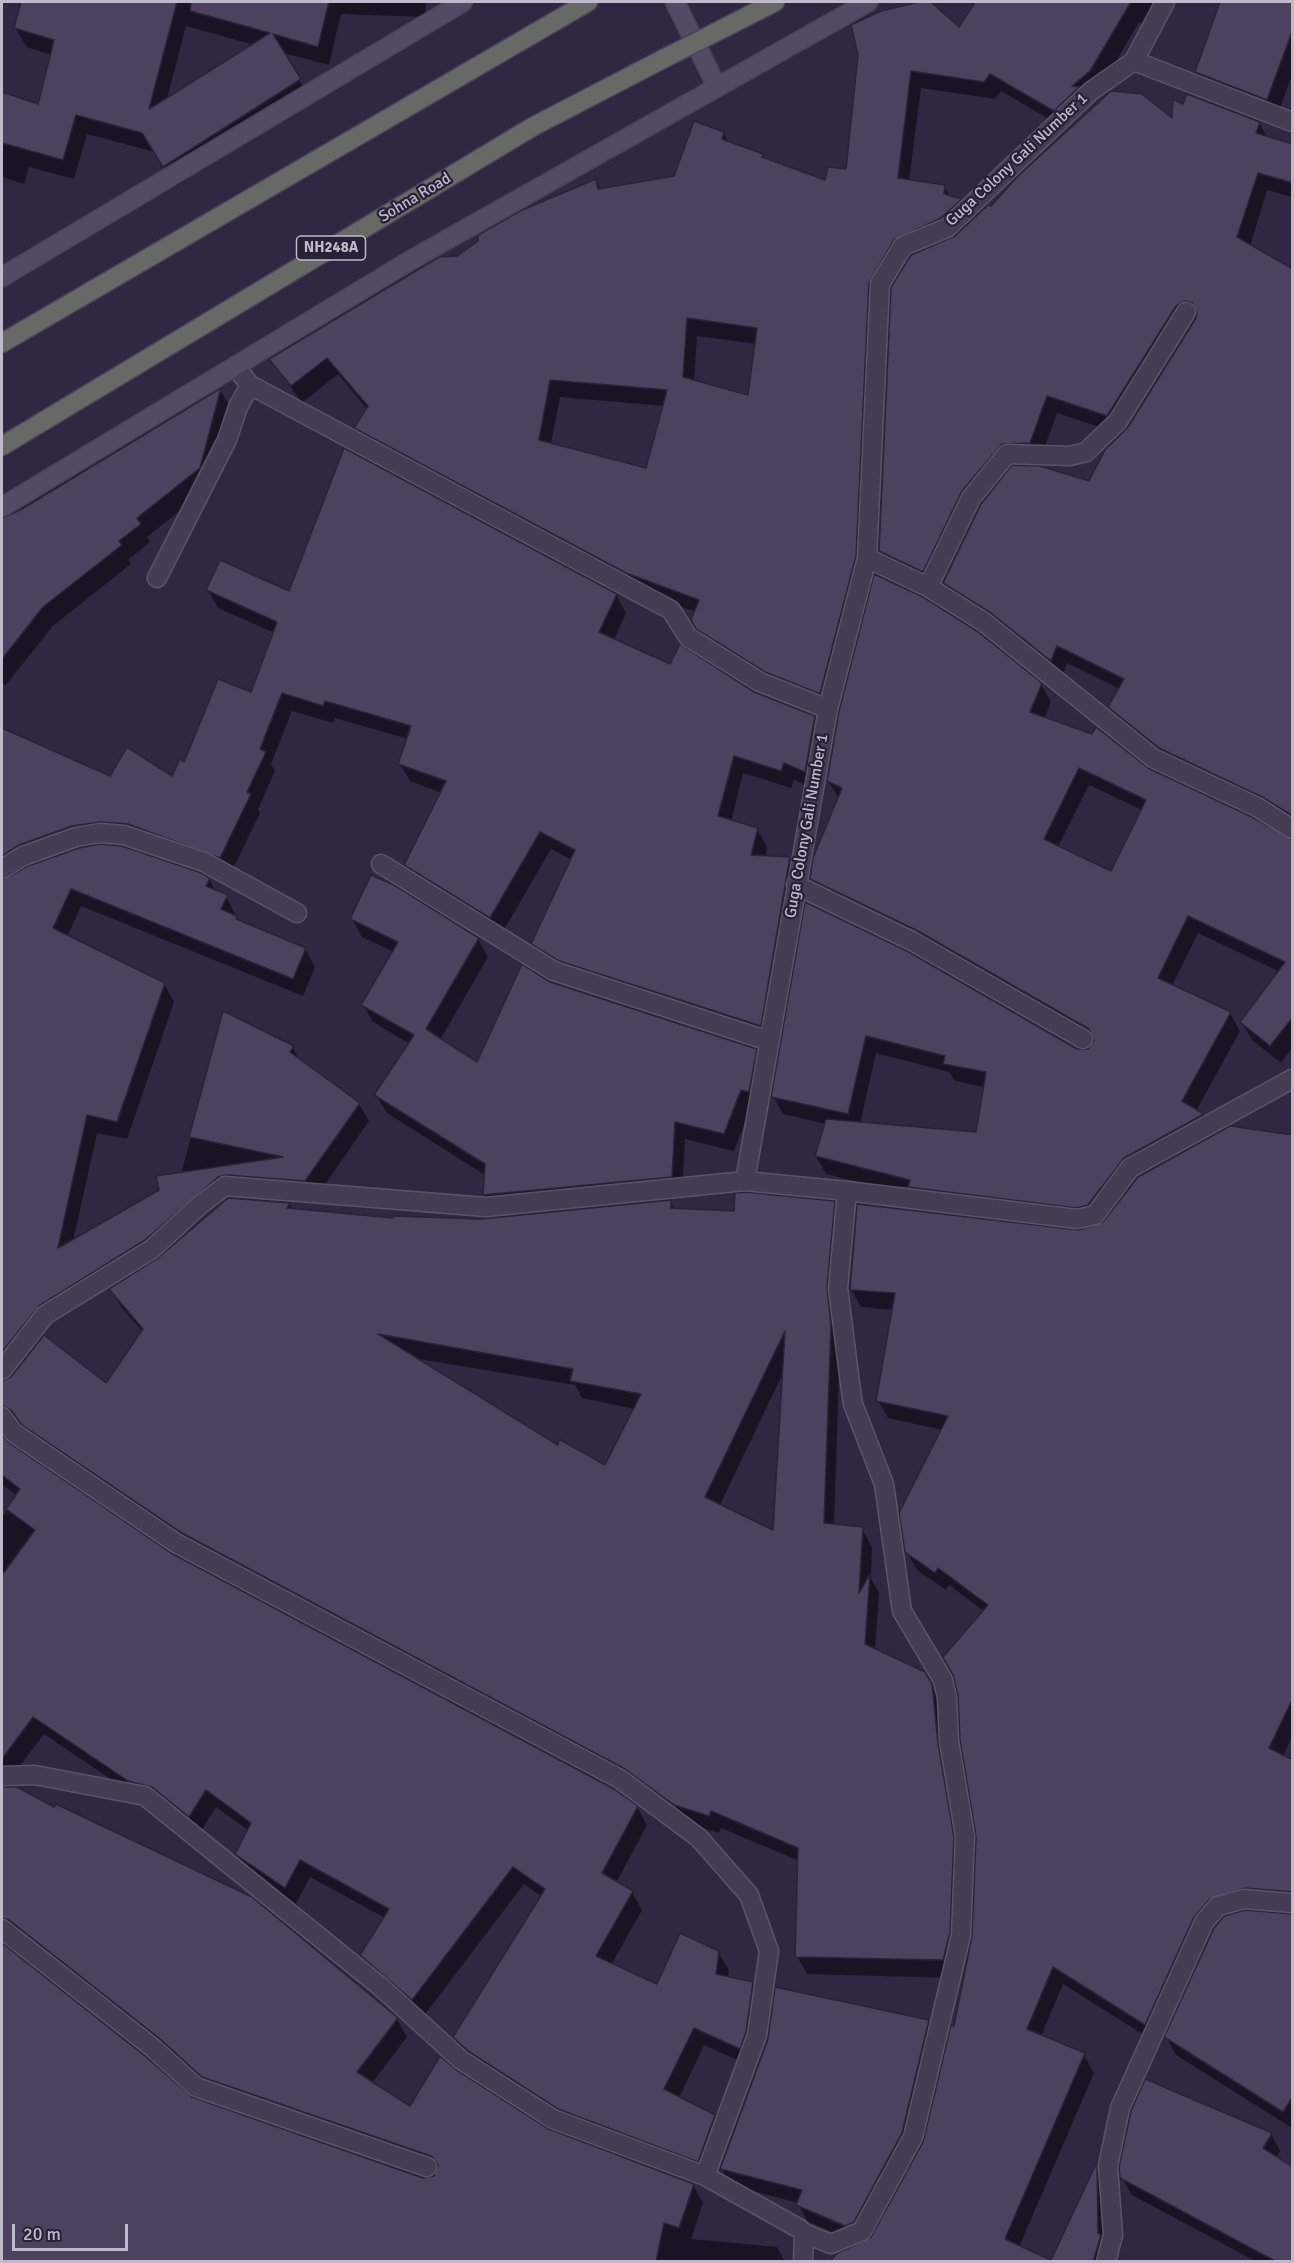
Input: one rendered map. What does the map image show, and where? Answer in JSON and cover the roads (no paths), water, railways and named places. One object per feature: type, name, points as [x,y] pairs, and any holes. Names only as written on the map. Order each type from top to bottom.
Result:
[{"type":"highway","points":[[2,343],[588,2]]},
{"type":"highway","name":"Sohna Road","points":[[2,446],[534,126],[775,2]]},
{"type":"main road","points":[[2,277],[463,2]]},
{"type":"main road","points":[[675,2],[717,87]]},
{"type":"main road","points":[[2,507],[411,260],[868,2]]},
{"type":"street","name":"Guga Colony Gali Number 1","points":[[745,1181],[828,710],[867,558],[880,285],[903,246],[947,228],[1091,91],[1134,61],[1165,2]]},
{"type":"street","points":[[1134,61],[1293,122]]},
{"type":"street","points":[[928,587],[971,498],[1007,454],[1070,456],[1086,452],[1118,422],[1186,312]]},
{"type":"street","points":[[236,366],[250,385],[671,610],[688,637],[760,682],[828,710]]},
{"type":"street","points":[[157,578],[226,440],[238,407],[250,385]]},
{"type":"street","points":[[867,558],[928,587],[984,622],[1153,758],[1257,807],[1293,829]]},
{"type":"street","points":[[2,869],[23,855],[76,837],[100,833],[124,836],[204,862],[297,913]]},
{"type":"street","points":[[381,864],[554,971],[769,1041]]},
{"type":"street","points":[[796,885],[912,941],[1083,1039]]},
{"type":"street","points":[[2,1371],[45,1315],[152,1249],[200,1204],[225,1186],[486,1207],[745,1181],[1077,1219],[1095,1215],[1130,1168],[1293,1079]]},
{"type":"street","points":[[2,1776],[35,1775],[145,1796],[381,1987],[461,2060],[553,2118],[705,2176],[804,2233],[831,2244],[862,2231],[913,2137],[961,1935],[965,1836],[949,1742],[947,1698],[943,1680],[903,1611],[884,1484],[853,1404],[838,1288],[847,1191]]},
{"type":"street","points":[[2,1417],[14,1433],[176,1543],[620,1779],[699,1838],[749,1895],[769,1951],[757,2035],[705,2176]]},
{"type":"street","points":[[1106,2262],[1113,2235],[1108,2166],[1120,2108],[1204,1922],[1218,1906],[1244,1899],[1293,1903]]},
{"type":"street","points":[[2,1929],[152,2047],[196,2087],[427,2167]]},
{"type":"street","points":[[803,2262],[804,2233]]}]
